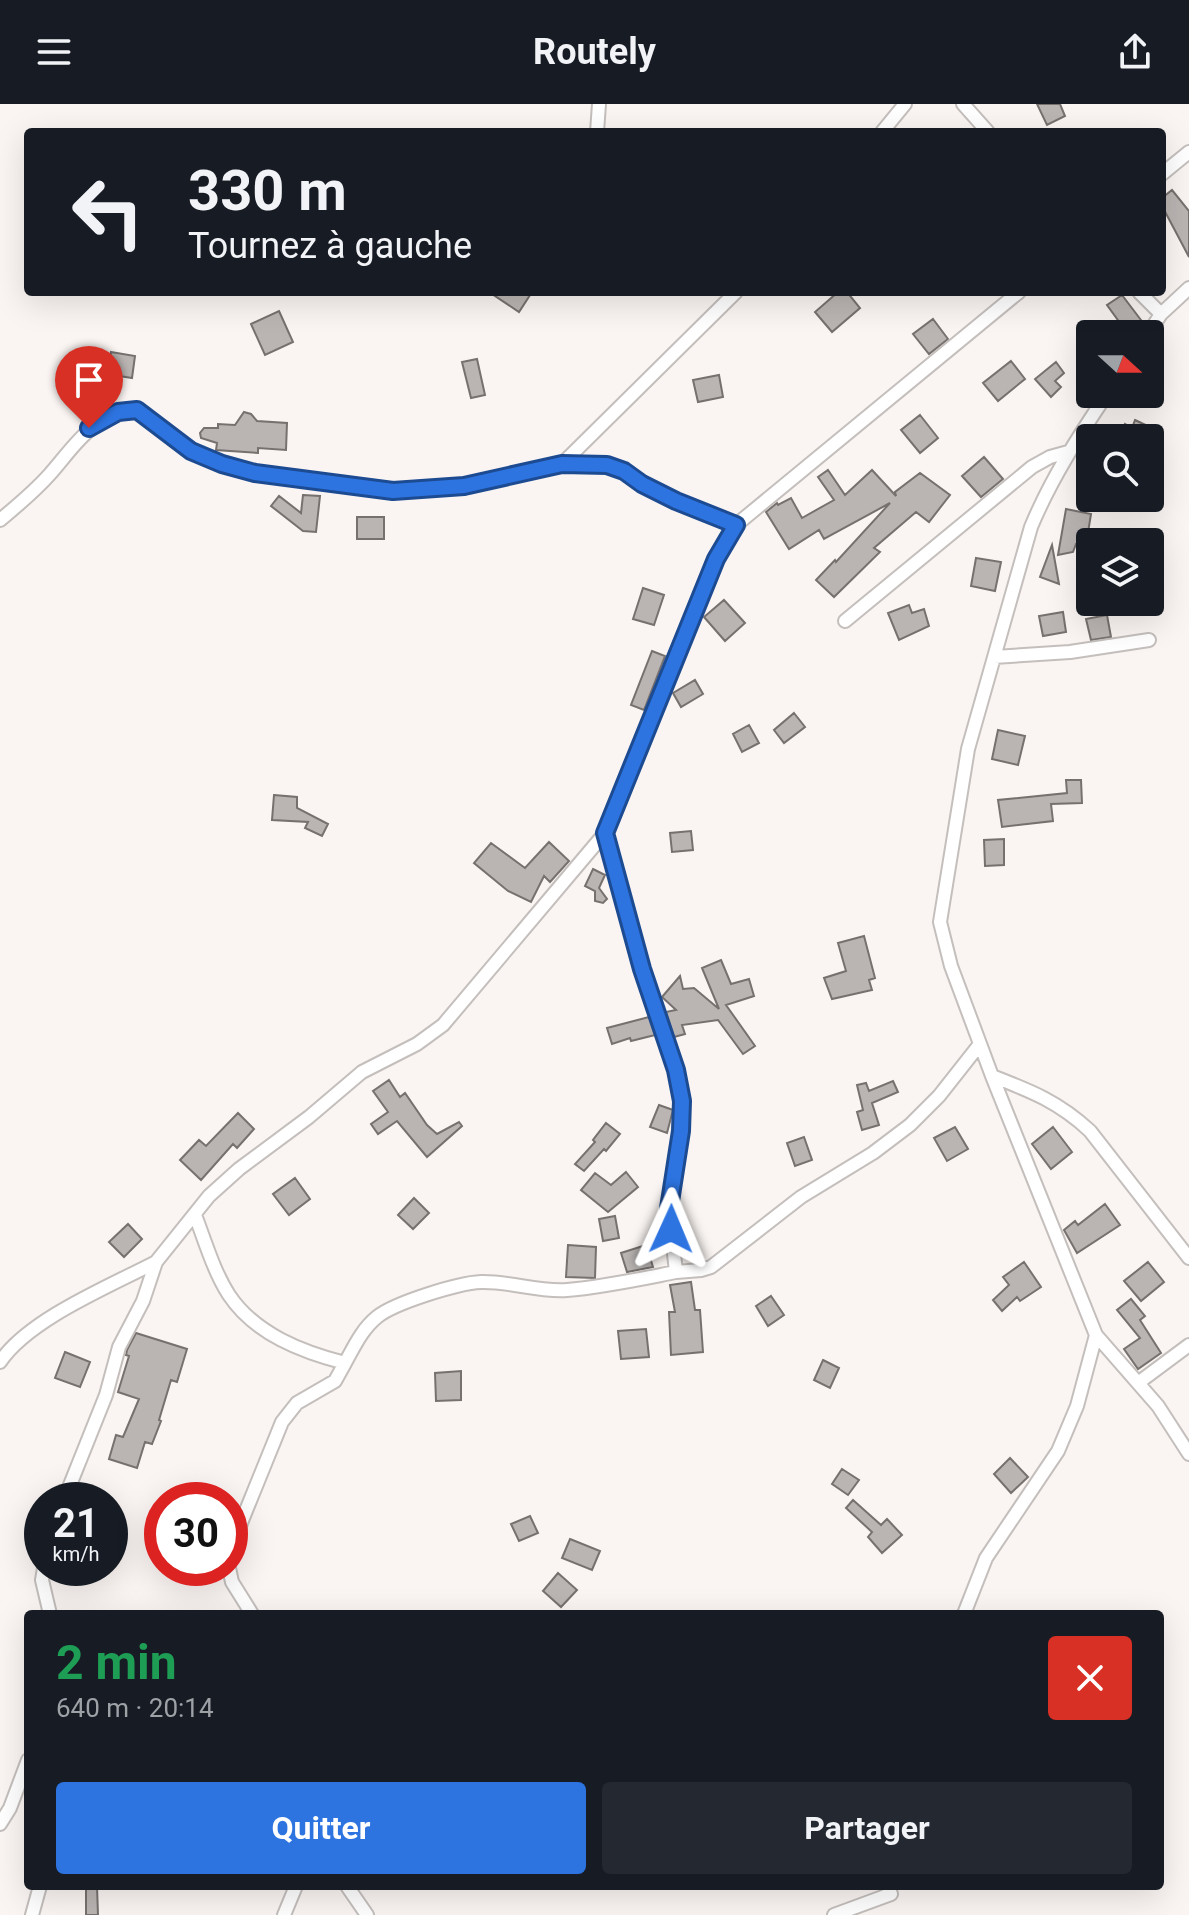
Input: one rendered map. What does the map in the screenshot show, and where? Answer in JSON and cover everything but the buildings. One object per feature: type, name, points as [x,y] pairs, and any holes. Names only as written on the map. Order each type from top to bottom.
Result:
[{"type":"street","points":[[597,128],[599,104]]},
{"type":"street","points":[[885,128],[905,104]]},
{"type":"street","points":[[963,104],[984,128]]},
{"type":"street","points":[[1166,171],[1189,152]]},
{"type":"street","points":[[1157,320],[1189,288]]},
{"type":"street","points":[[562,464],[732,296]]},
{"type":"street","points":[[71,1482],[102,1407],[119,1347],[143,1301],[156,1262],[209,1196],[362,1072],[417,1044],[443,1025],[605,833],[716,559],[736,525],[1014,296]]},
{"type":"street","points":[[1143,296],[1161,314]]},
{"type":"street","points":[[1098,408],[1045,492],[1031,527],[968,749],[940,922],[951,966],[992,1076],[1096,1335],[1158,1406],[1189,1454]]},
{"type":"street","points":[[0,520],[49,475],[89,428],[118,412],[137,410],[191,451],[255,473],[393,491],[464,486],[562,464],[607,465],[624,471],[676,501],[736,525]]},
{"type":"street","points":[[845,621],[1032,467],[1068,452]]},
{"type":"street","points":[[994,657],[1070,652],[1149,640]]},
{"type":"street","points":[[605,833],[642,969],[676,1070],[682,1101],[681,1131],[669,1208],[676,1272]]},
{"type":"street","points":[[248,1506],[282,1422],[297,1403],[335,1381],[362,1334],[377,1317],[395,1307],[451,1288],[481,1282],[538,1290],[567,1290],[711,1267],[801,1197],[873,1153],[910,1125],[939,1096],[980,1044]]},
{"type":"street","points":[[992,1076],[1052,1101],[1081,1122],[1189,1258]]},
{"type":"street","points":[[195,1215],[228,1294],[243,1313],[289,1345],[345,1363]]},
{"type":"street","points":[[0,1362],[11,1346],[97,1289],[156,1262]]},
{"type":"street","points":[[966,1610],[986,1558],[1058,1451],[1077,1406],[1096,1335]]},
{"type":"street","points":[[1138,1383],[1189,1345]]},
{"type":"street","points":[[43,1586],[49,1610]]},
{"type":"street","points":[[234,1586],[250,1610]]},
{"type":"street","points":[[0,1824],[10,1808],[24,1771]]},
{"type":"street","points":[[32,1915],[39,1890]]},
{"type":"street","points":[[284,1915],[294,1890]]},
{"type":"street","points":[[350,1890],[367,1915]]},
{"type":"street","points":[[834,1915],[891,1894],[889,1890]]},
{"type":"route","points":[[89,428],[118,412],[137,410],[191,451],[222,464],[255,473],[393,491],[464,486],[562,464],[607,465],[624,471],[676,501],[736,525],[716,559],[605,833],[642,969],[676,1070],[682,1101],[681,1131],[669,1208],[671,1229]]}]
